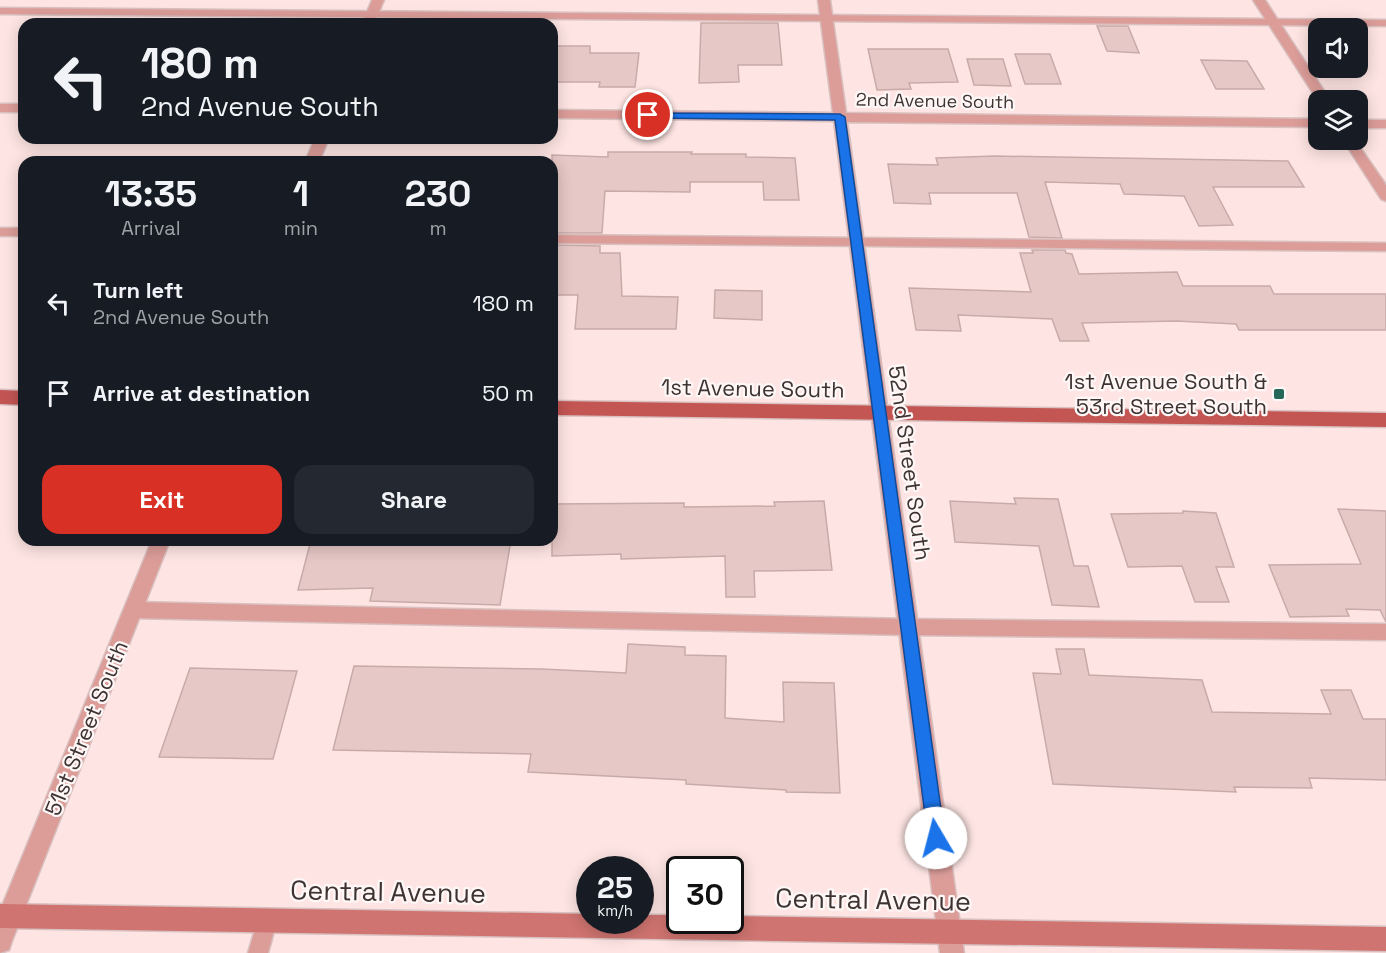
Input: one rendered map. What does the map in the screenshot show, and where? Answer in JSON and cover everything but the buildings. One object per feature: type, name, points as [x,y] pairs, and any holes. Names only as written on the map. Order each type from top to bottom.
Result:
[{"type":"main road","points":[[0,397],[18,398]]},
{"type":"main road","name":"1st Avenue South","points":[[558,408],[1386,420]]},
{"type":"main road","name":"Central Avenue","points":[[5,916],[267,920],[950,942],[1386,939]]},
{"type":"street","points":[[370,18],[378,0]]},
{"type":"street","name":"52nd Street South","points":[[824,0],[950,942]]},
{"type":"street","points":[[1258,0],[1317,90]]},
{"type":"street","points":[[0,108],[18,108]]},
{"type":"street","name":"2nd Avenue South","points":[[558,114],[1308,123]]},
{"type":"street","points":[[1368,124],[1386,124]]},
{"type":"street","points":[[1356,150],[1386,196]]},
{"type":"street","name":"51st Street South","points":[[0,941],[5,916],[159,546]]},
{"type":"lane","points":[[0,11],[324,18]]},
{"type":"lane","points":[[558,19],[1386,23]]},
{"type":"lane","points":[[0,232],[18,232]]},
{"type":"lane","points":[[558,238],[1386,247]]},
{"type":"lane","points":[[133,610],[908,627],[1386,632]]},
{"type":"lane","points":[[258,953],[267,920]]},
{"type":"place","name":"1st Avenue South & 53rd Street South","points":[[1279,394]]},
{"type":"route","points":[[648,115],[840,117],[936,838]]}]
